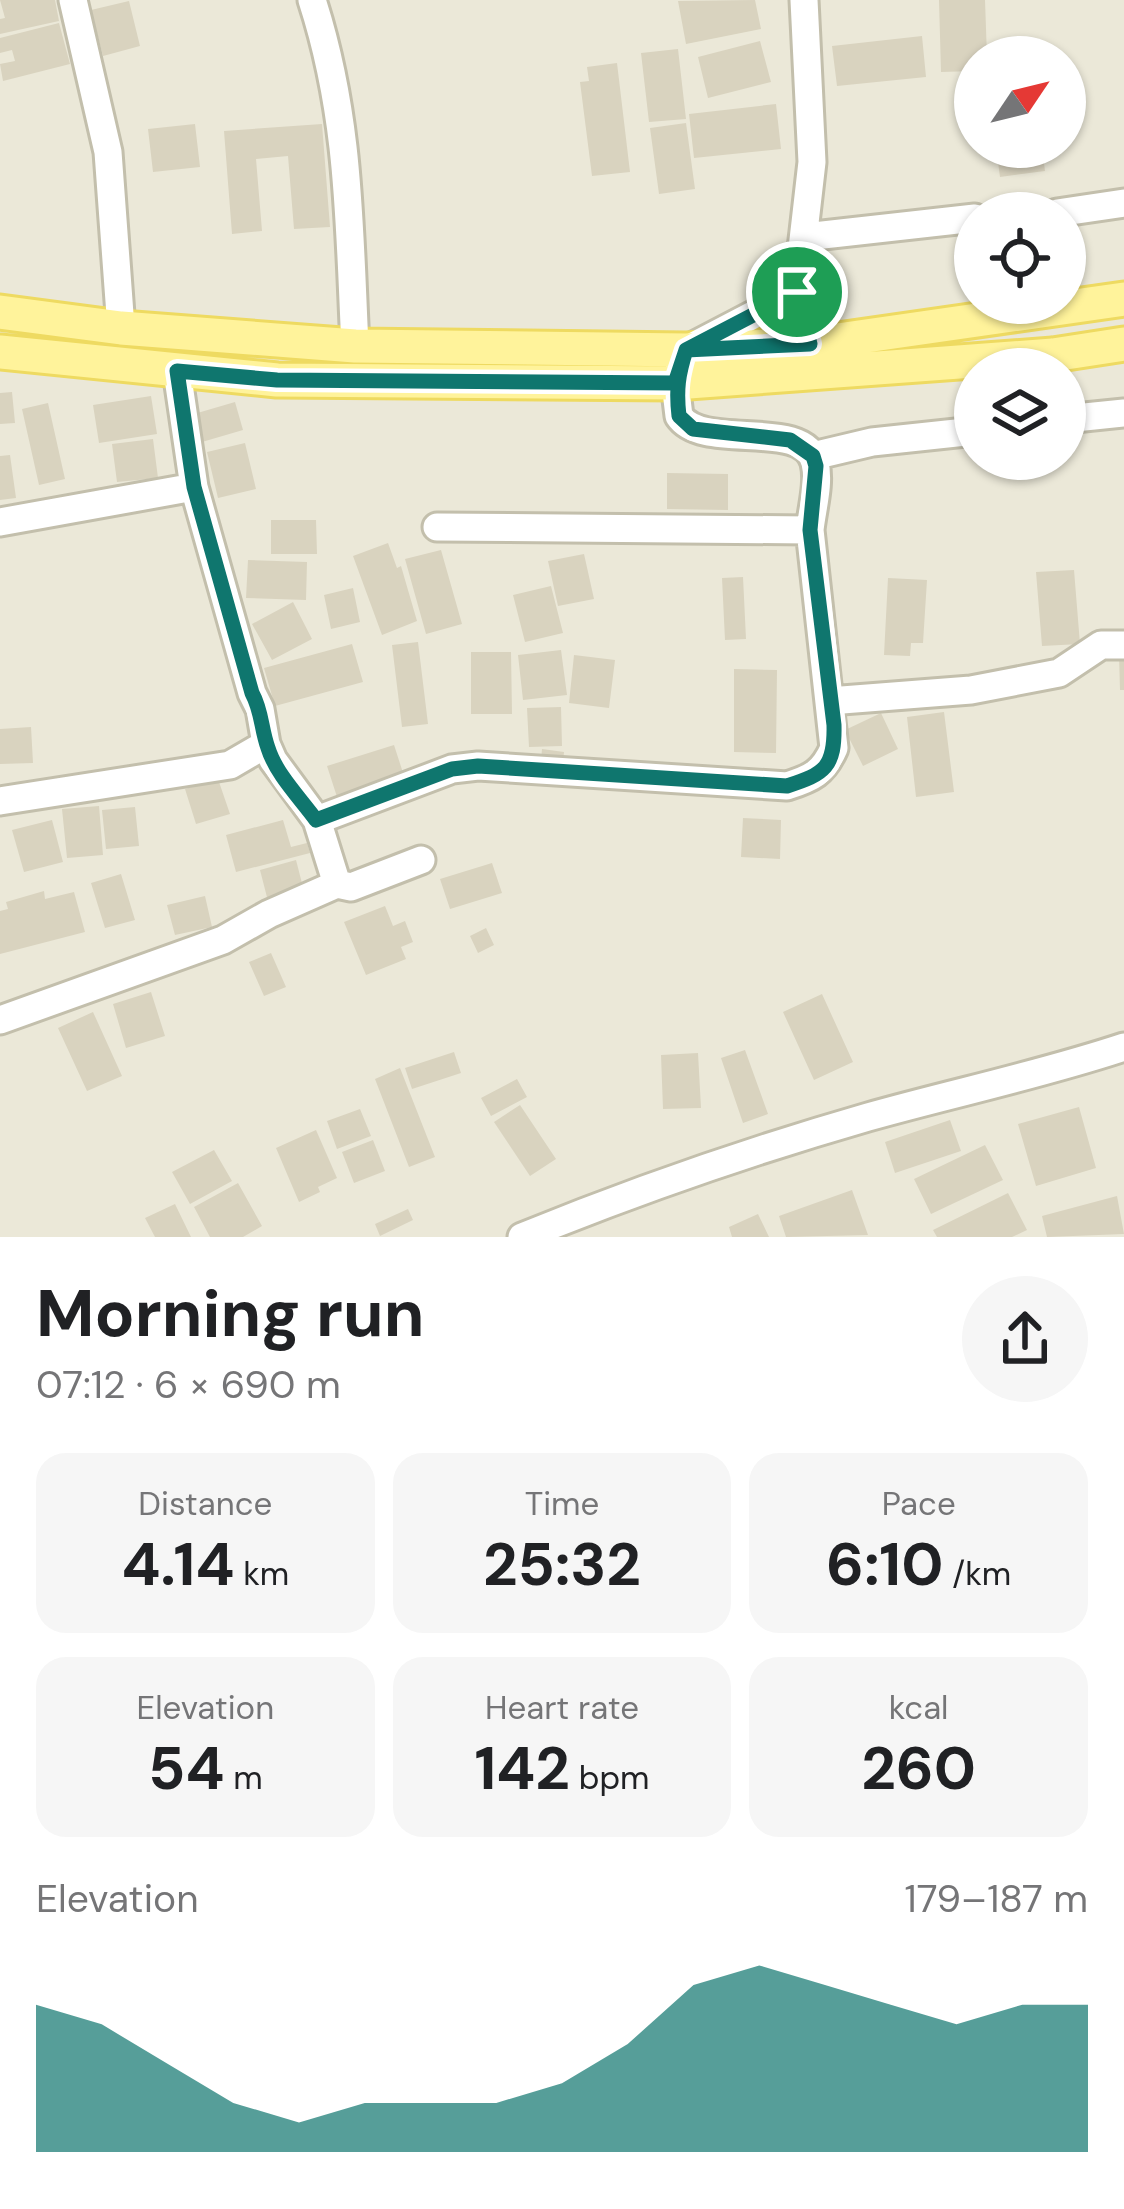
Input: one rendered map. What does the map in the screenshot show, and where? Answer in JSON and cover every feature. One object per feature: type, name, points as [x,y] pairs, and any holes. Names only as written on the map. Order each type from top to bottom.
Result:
[{"type":"main road","points":[[1086,302],[1124,299]]},
{"type":"main road","points":[[0,312],[121,328],[356,346],[686,350],[810,344],[954,319]]},
{"type":"main road","points":[[0,352],[277,380],[675,383],[1053,355],[1124,344]]},
{"type":"street","points":[[73,0],[108,152],[121,328]]},
{"type":"street","points":[[312,0],[338,95],[346,145],[356,346]]},
{"type":"street","points":[[804,0],[812,162],[797,292],[810,344]]},
{"type":"street","points":[[1086,209],[1124,203]]},
{"type":"street","points":[[805,237],[954,220]]},
{"type":"street","points":[[316,820],[452,769],[478,766],[787,786],[826,768],[834,748],[810,530],[813,456],[790,440],[693,429],[679,416],[675,383],[686,350],[797,292]]},
{"type":"street","points":[[177,371],[194,487],[260,709],[266,744],[316,820],[338,884]]},
{"type":"street","points":[[1086,417],[1124,413]]},
{"type":"street","points":[[813,456],[872,442],[954,433]]},
{"type":"street","points":[[0,522],[194,487]]},
{"type":"street","points":[[437,527],[810,530]]},
{"type":"street","points":[[829,701],[971,691],[1059,674],[1101,645],[1124,645]]},
{"type":"street","points":[[0,801],[230,765],[266,744]]},
{"type":"street","points":[[0,1020],[223,940],[338,884],[351,887],[421,860]]},
{"type":"street","points":[[522,1237],[643,1188],[868,1117],[1124,1047]]},
{"type":"shaded area","points":[[0,0],[1124,0],[1124,1237],[0,1237]]},
{"type":"building","points":[[0,0],[55,0],[59,21],[0,34],[0,19],[5,18]]},
{"type":"building","points":[[755,0],[761,29],[686,44],[678,1]]},
{"type":"building","points":[[939,0],[985,0],[986,36],[954,36],[954,72],[941,72]]},
{"type":"building","points":[[129,1],[140,46],[103,56],[91,10]]},
{"type":"building","points":[[59,23],[70,64],[3,81],[0,64],[15,61],[12,50],[0,53],[0,38]]},
{"type":"building","points":[[922,36],[926,77],[837,86],[832,46]]},
{"type":"building","points":[[760,41],[771,82],[708,98],[698,57]]},
{"type":"building","points":[[678,49],[686,119],[649,122],[641,53]]},
{"type":"building","points":[[617,63],[630,172],[592,176],[580,82],[589,81],[587,67]]},
{"type":"building","points":[[776,104],[781,149],[694,158],[689,114]]},
{"type":"building","points":[[686,123],[695,189],[659,194],[650,128]]},
{"type":"building","points":[[195,124],[200,167],[153,172],[148,129]]},
{"type":"building","points":[[322,124],[330,227],[294,229],[288,156],[256,159],[262,231],[232,234],[224,131]]},
{"type":"building","points":[[999,168],[1045,168],[1045,171],[1000,177]]},
{"type":"building","points":[[12,392],[15,423],[0,424],[0,393]]},
{"type":"building","points":[[151,396],[157,434],[99,443],[93,405]]},
{"type":"building","points":[[235,402],[243,430],[202,442],[194,414]]},
{"type":"building","points":[[48,403],[65,479],[39,485],[22,409]]},
{"type":"building","points":[[153,439],[158,478],[117,482],[112,444]]},
{"type":"building","points":[[245,443],[256,489],[218,498],[207,452]]},
{"type":"building","points":[[10,455],[16,498],[0,500],[0,456]]},
{"type":"building","points":[[667,473],[728,474],[728,510],[667,509]]},
{"type":"building","points":[[271,520],[316,520],[317,554],[271,554]]},
{"type":"building","points":[[388,543],[397,568],[401,566],[417,621],[382,635],[353,556]]},
{"type":"building","points":[[441,550],[462,624],[426,634],[405,559]]},
{"type":"building","points":[[584,554],[594,599],[558,606],[548,561]]},
{"type":"building","points":[[248,560],[307,562],[306,600],[246,598]]},
{"type":"building","points":[[1074,570],[1080,644],[1042,646],[1036,572]]},
{"type":"building","points":[[743,577],[746,639],[725,640],[722,578]]},
{"type":"building","points":[[888,578],[927,580],[923,643],[911,643],[910,656],[884,655]]},
{"type":"building","points":[[551,586],[563,633],[525,642],[513,595]]},
{"type":"building","points":[[353,588],[360,622],[331,629],[324,595]]},
{"type":"building","points":[[293,602],[312,639],[272,660],[252,624]]},
{"type":"building","points":[[418,642],[428,724],[402,727],[392,645]]},
{"type":"building","points":[[352,644],[363,682],[275,706],[264,668]]},
{"type":"building","points":[[561,650],[567,695],[523,700],[518,655]]},
{"type":"building","points":[[471,652],[511,652],[512,714],[471,714]]},
{"type":"building","points":[[1119,654],[1124,654],[1124,690],[1120,690]]},
{"type":"building","points":[[574,655],[615,660],[609,708],[569,703]]},
{"type":"building","points":[[734,669],[777,670],[776,753],[734,752]]},
{"type":"building","points":[[561,707],[562,746],[529,747],[527,708]]},
{"type":"building","points":[[944,712],[954,792],[916,797],[907,717]]},
{"type":"building","points":[[881,713],[898,749],[863,766],[845,730]]},
{"type":"building","points":[[31,727],[33,763],[0,764],[0,729]]},
{"type":"building","points":[[394,745],[405,779],[338,800],[327,766]]},
{"type":"building","points":[[542,749],[564,752],[563,763],[541,761]]},
{"type":"building","points":[[218,779],[230,814],[196,824],[185,789]]},
{"type":"building","points":[[99,806],[103,855],[67,858],[62,809]]},
{"type":"building","points":[[135,807],[139,846],[106,849],[102,810]]},
{"type":"building","points":[[743,818],[781,820],[780,859],[741,857]]},
{"type":"building","points":[[52,820],[63,862],[24,872],[12,830]]},
{"type":"building","points":[[283,820],[291,847],[307,843],[310,853],[236,872],[226,835]]},
{"type":"building","points":[[296,860],[305,895],[269,905],[260,870]]},
{"type":"building","points":[[492,863],[502,893],[450,909],[440,879]]},
{"type":"building","points":[[121,874],[135,920],[105,928],[91,883]]},
{"type":"building","points":[[44,891],[45,899],[74,892],[85,932],[0,954],[0,911],[8,909],[6,902]]},
{"type":"building","points":[[205,896],[212,927],[175,935],[167,905]]},
{"type":"building","points":[[385,906],[393,926],[405,921],[413,942],[401,947],[406,959],[366,975],[344,922]]},
{"type":"building","points":[[486,928],[494,945],[478,953],[470,936]]},
{"type":"building","points":[[271,953],[286,987],[264,996],[249,962]]},
{"type":"building","points":[[151,992],[165,1036],[126,1048],[113,1004]]},
{"type":"building","points":[[822,994],[853,1062],[814,1080],[783,1012]]},
{"type":"building","points":[[93,1012],[122,1076],[87,1091],[58,1028]]},
{"type":"building","points":[[745,1050],[768,1114],[743,1123],[721,1058]]},
{"type":"building","points":[[454,1052],[461,1073],[412,1089],[405,1068]]},
{"type":"building","points":[[698,1053],[701,1108],[663,1109],[661,1055]]},
{"type":"building","points":[[400,1068],[435,1157],[409,1167],[375,1079]]},
{"type":"building","points":[[517,1079],[527,1097],[491,1116],[481,1098]]},
{"type":"building","points":[[520,1105],[556,1159],[530,1176],[494,1122]]},
{"type":"building","points":[[1079,1107],[1096,1168],[1036,1186],[1018,1124]]},
{"type":"building","points":[[360,1109],[371,1136],[337,1149],[327,1121]]},
{"type":"building","points":[[950,1120],[961,1151],[895,1173],[885,1142]]},
{"type":"building","points":[[316,1130],[337,1178],[299,1202],[276,1148]]},
{"type":"building","points":[[373,1140],[385,1171],[354,1183],[342,1152]]},
{"type":"building","points":[[985,1145],[1003,1180],[931,1214],[914,1179]]},
{"type":"building","points":[[214,1150],[232,1181],[190,1204],[172,1172]]},
{"type":"building","points":[[238,1183],[262,1226],[243,1237],[210,1237],[194,1207]]},
{"type":"building","points":[[852,1190],[868,1235],[786,1237],[779,1216]]},
{"type":"building","points":[[1008,1193],[1027,1230],[1012,1237],[937,1237],[933,1230]]},
{"type":"building","points":[[1117,1196],[1124,1234],[1047,1237],[1042,1216]]},
{"type":"building","points":[[175,1204],[191,1237],[155,1237],[145,1218]]},
{"type":"building","points":[[408,1209],[413,1220],[380,1236],[375,1224]]},
{"type":"building","points":[[758,1214],[769,1237],[732,1237],[729,1227]]},
{"type":"route","points":[[797,292],[686,350],[675,383],[277,380],[177,371],[194,487],[260,709],[266,744],[316,820],[452,769],[478,766],[787,786],[826,768],[834,748],[834,725],[810,530],[813,456],[790,440],[693,429],[679,416],[675,383],[680,368],[686,350],[810,344],[797,292]]}]
